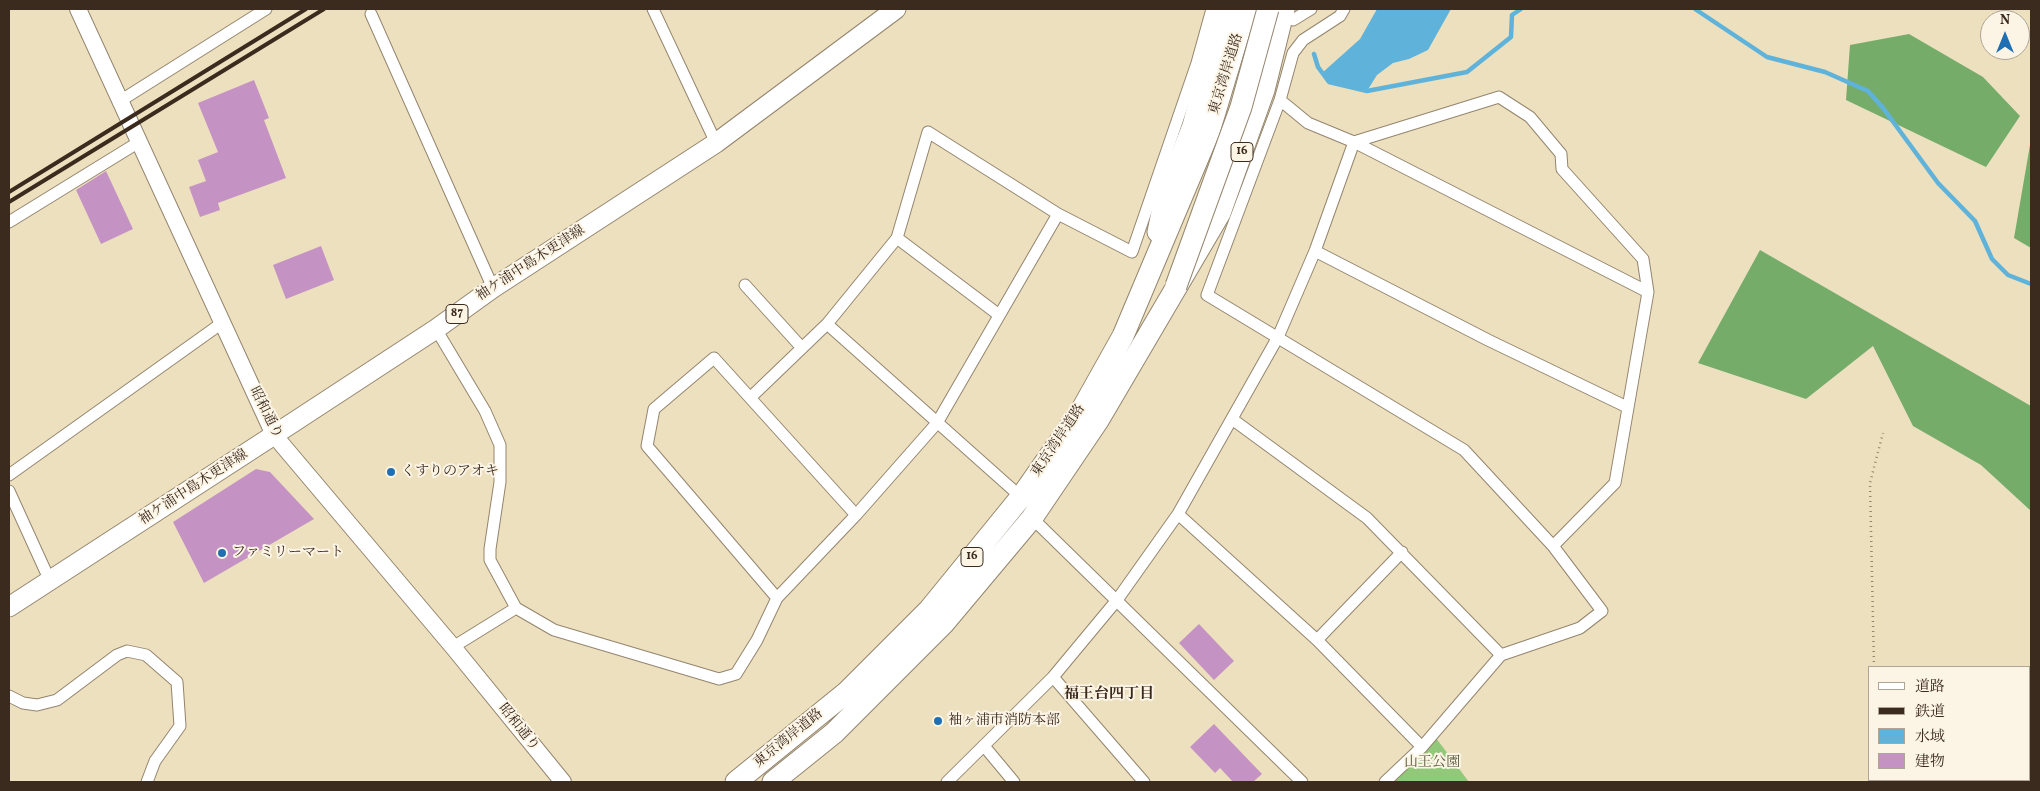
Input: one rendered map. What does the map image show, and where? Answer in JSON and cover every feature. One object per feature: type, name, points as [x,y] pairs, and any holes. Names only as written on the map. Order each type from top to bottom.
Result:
[{"type":"highway","name":"16","points":[[1148,282],[1165,198],[1193,126],[1225,9]]},
{"type":"highway","name":"東京湾岸道路","points":[[736,782],[847,692],[929,610],[1021,497],[1081,412],[1123,336],[1148,282],[1210,132],[1246,9]]},
{"type":"highway","name":"東京湾岸道路","points":[[773,782],[834,733],[944,623],[1032,518],[1099,419],[1176,286],[1241,107],[1268,9]]},
{"type":"highway","name":"16","points":[[1176,286],[1220,213],[1264,90],[1288,14]]},
{"type":"main road","name":"袖ケ浦中島木更津線","points":[[9,605],[274,435],[436,329],[493,288],[716,143],[896,9]]},
{"type":"street","name":"昭和通り","points":[[78,9],[274,435],[453,647],[559,781]]},
{"type":"street","points":[[120,101],[266,9]]},
{"type":"street","points":[[653,9],[716,143]]},
{"type":"street","points":[[751,397],[827,324],[897,238],[928,132],[1058,214],[1132,252],[1196,63],[1212,9]]},
{"type":"street","points":[[1288,14],[1311,9]]},
{"type":"street","points":[[1344,9],[1340,16],[1303,40],[1292,53],[1280,100],[1207,295],[1464,450],[1553,546],[1602,612],[1580,628],[1502,655],[1422,747],[1385,782]]},
{"type":"street","points":[[371,14],[493,288]]},
{"type":"street","points":[[1354,142],[1499,97],[1530,117],[1561,154],[1562,169],[1643,259],[1648,292],[1615,483],[1553,546]]},
{"type":"street","points":[[1280,100],[1308,123],[1354,142],[1648,292]]},
{"type":"street","points":[[9,222],[139,142]]},
{"type":"street","points":[[947,782],[1053,677],[1117,600],[1178,514],[1278,337],[1315,251],[1354,142]]},
{"type":"street","points":[[436,329],[484,411],[500,445],[500,482],[490,560],[516,608],[554,630],[719,679],[736,674],[757,640],[777,598],[856,515],[937,423],[1058,214]]},
{"type":"street","points":[[897,238],[999,315]]},
{"type":"street","points":[[1315,251],[1488,340],[1627,407]]},
{"type":"street","points":[[745,285],[802,348]]},
{"type":"street","points":[[9,475],[222,323]]},
{"type":"street","points":[[827,324],[1021,497]]},
{"type":"street","points":[[777,598],[647,446],[654,409],[714,358],[856,515]]},
{"type":"street","points":[[1232,419],[1367,518],[1502,655]]},
{"type":"street","points":[[9,490],[50,580]]},
{"type":"street","points":[[1178,514],[1317,640],[1422,747]]},
{"type":"street","points":[[1032,518],[1302,782]]},
{"type":"street","points":[[1317,640],[1402,552]]},
{"type":"street","points":[[453,647],[516,608]]},
{"type":"street","points":[[9,696],[23,703],[38,705],[57,700],[117,655],[127,651],[146,655],[177,682],[180,726],[155,761],[147,782]]},
{"type":"street","points":[[1053,677],[1144,782]]},
{"type":"street","points":[[984,746],[1014,782]]},
{"type":"path","points":[[1874,666],[1870,482],[1883,433]]},
{"type":"green space","points":[[1909,34],[1983,77],[2020,116],[1986,167],[1846,100],[1850,45]]},
{"type":"green space","points":[[2031,139],[2031,248],[2014,238]]},
{"type":"green space","points":[[1760,250],[2031,406],[2031,511],[1981,465],[1913,426],[1873,346],[1806,399],[1698,363]]},
{"type":"green space","name":"山王公園","points":[[1433,734],[1469,782],[1385,782]]},
{"type":"water","points":[[1377,9],[1451,9],[1428,50],[1409,59],[1393,63],[1377,75],[1367,91],[1329,82],[1322,73],[1360,39]]},
{"type":"building","points":[[254,80],[269,118],[264,120],[286,178],[218,203],[220,210],[200,217],[189,187],[206,181],[198,160],[218,152],[198,103]]},
{"type":"building","points":[[106,171],[133,229],[101,244],[76,190]]},
{"type":"building","points":[[321,246],[334,280],[286,299],[273,265]]},
{"type":"building","name":"ファミリーマート","points":[[256,469],[270,472],[314,519],[204,583],[173,522]]},
{"type":"building","points":[[1199,624],[1234,661],[1214,680],[1179,643]]},
{"type":"building","points":[[1214,724],[1262,774],[1253,782],[1233,782],[1220,768],[1215,773],[1190,747]]},
{"type":"waterway","points":[[1314,54],[1318,67],[1329,82],[1367,91],[1467,72],[1511,37],[1512,15],[1521,9]]},
{"type":"waterway","points":[[1695,9],[1767,57],[1825,72],[1868,91],[1883,108],[1938,183],[1975,221],[1992,259],[2008,275],[2031,284]]},
{"type":"railway","points":[[9,192],[306,9]]},
{"type":"railway","points":[[9,202],[324,9]]},
{"type":"place","name":"くすりのアオキ","points":[[391,472]]},
{"type":"place","name":"ファミリーマート","points":[[222,553]]},
{"type":"place","name":"袖ヶ浦市消防本部","points":[[938,721]]},
{"type":"district","name":"福王台四丁目","points":[[1109,695]]}]
